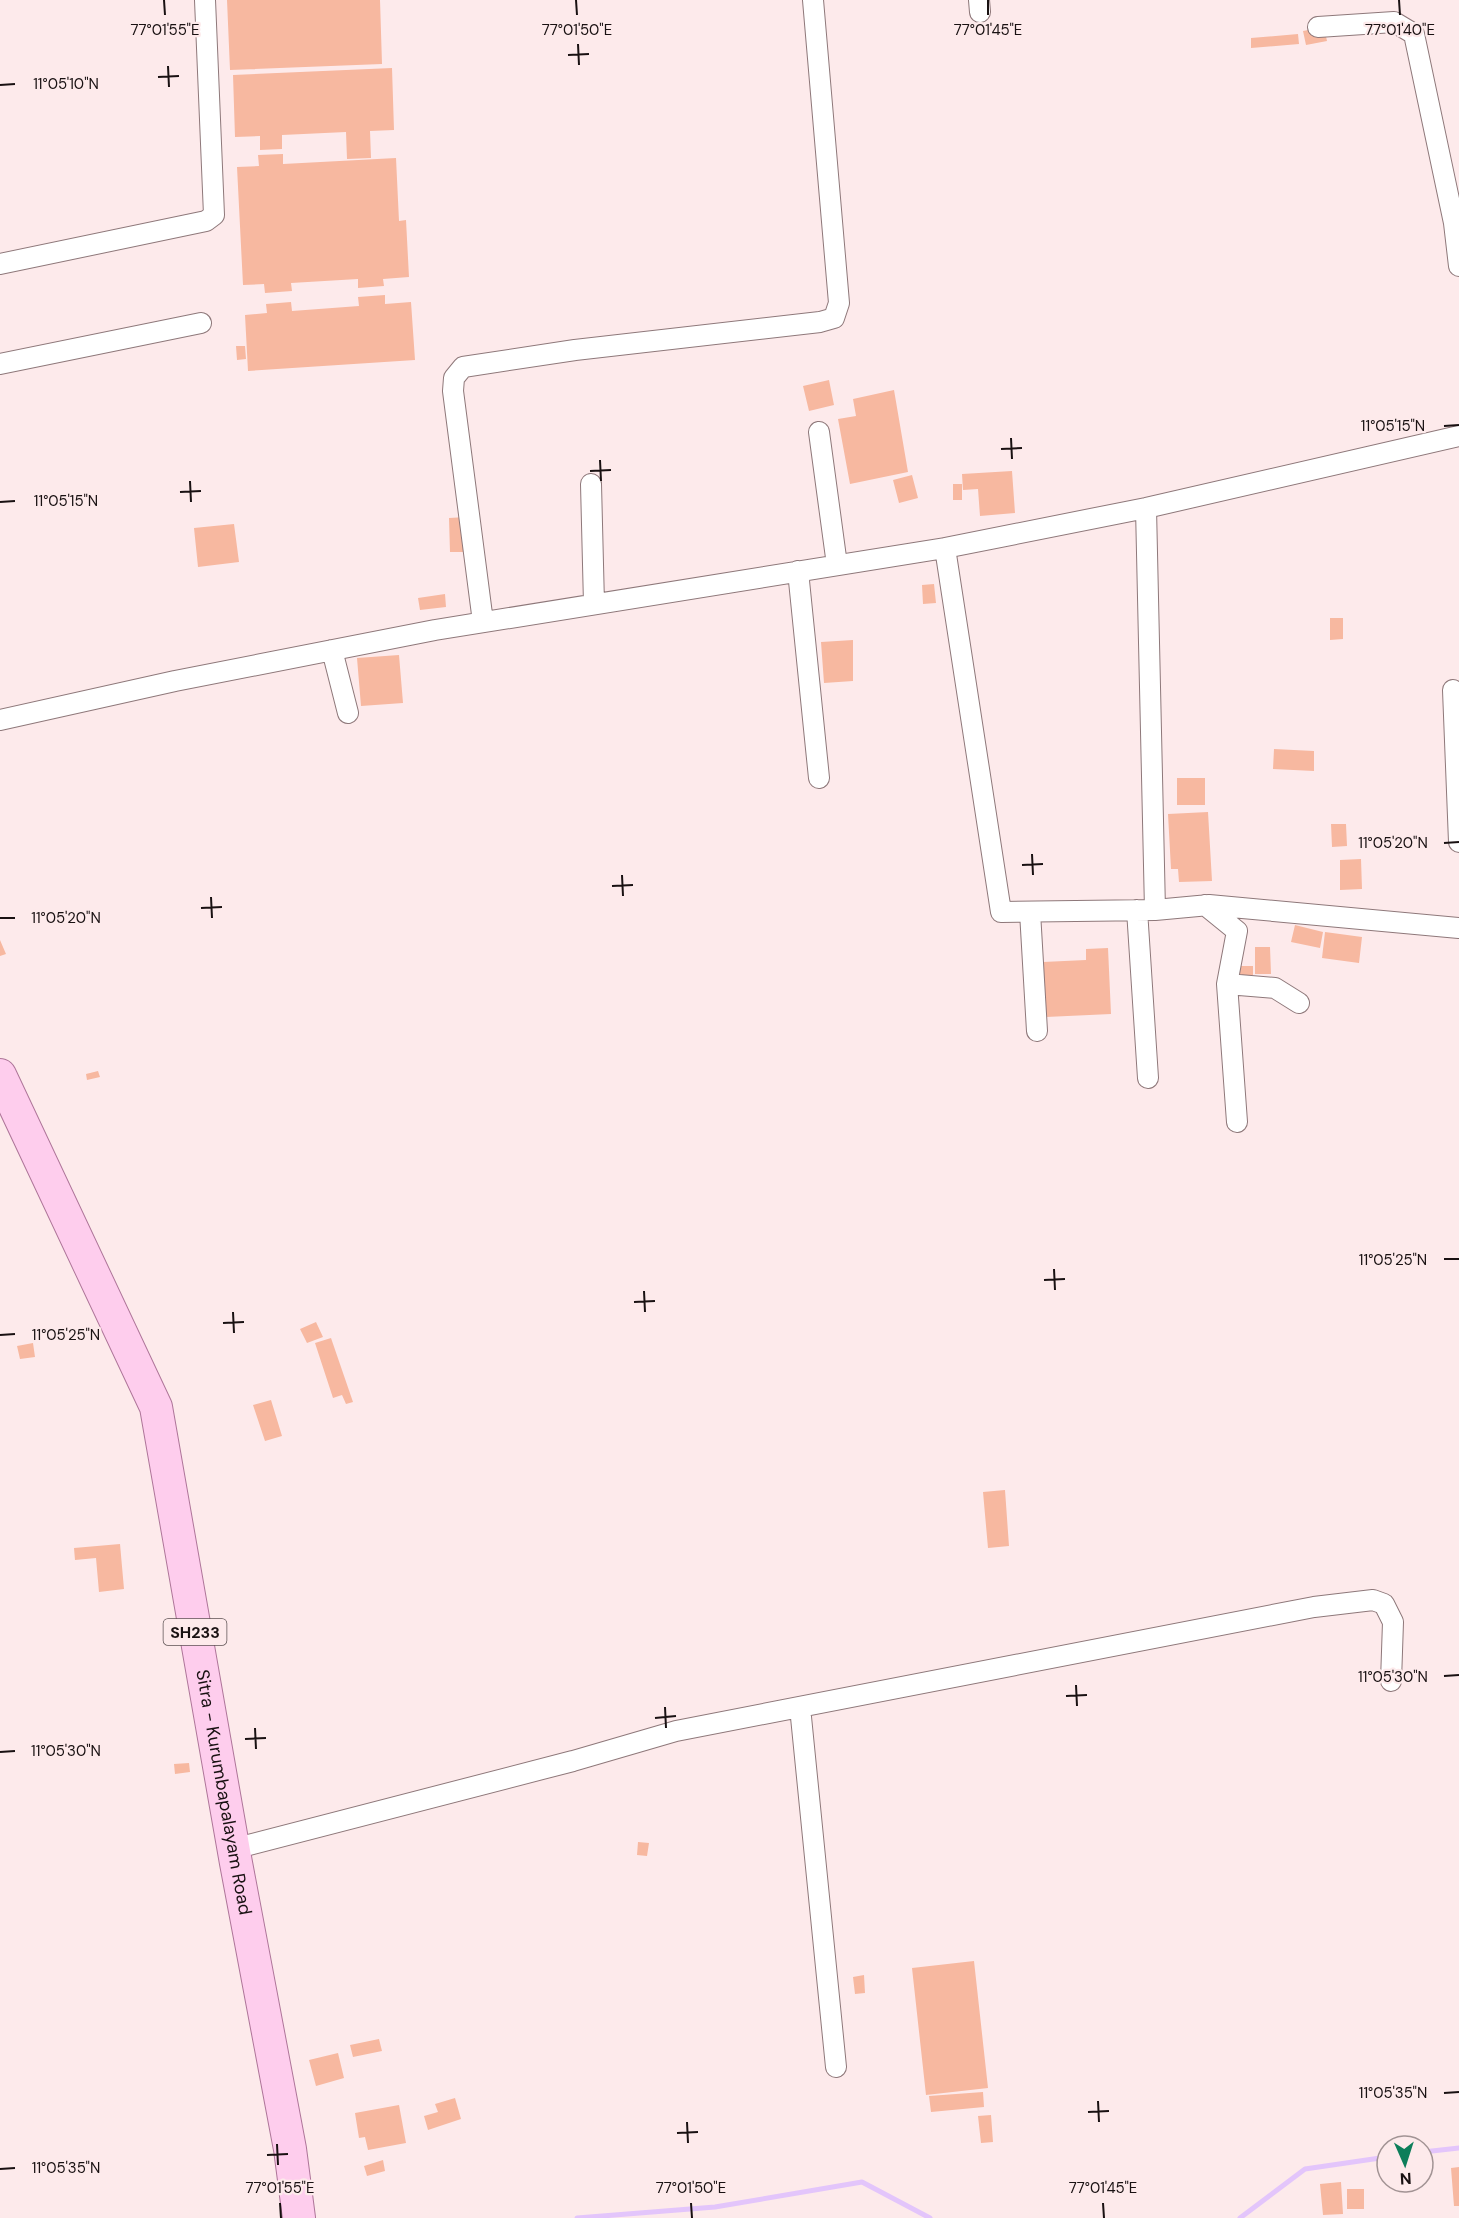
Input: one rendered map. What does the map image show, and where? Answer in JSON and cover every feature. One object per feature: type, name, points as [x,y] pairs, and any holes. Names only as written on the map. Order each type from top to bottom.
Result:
[{"type":"main road","name":"Sitra - Kurumbapalayam Road","points":[[0,1075],[156,1407],[290,2149],[298,2218]]},
{"type":"street","points":[[0,264],[206,221],[214,215],[205,0]]},
{"type":"street","points":[[483,622],[453,391],[454,378],[463,367],[576,350],[820,322],[834,318],[840,303],[813,0]]},
{"type":"street","points":[[1318,27],[1394,22],[1414,34],[1456,221],[1459,266]]},
{"type":"street","points":[[0,364],[201,323]]},
{"type":"street","points":[[819,432],[837,565]]},
{"type":"street","points":[[0,720],[332,650],[483,622],[945,548],[1146,508],[1459,436]]},
{"type":"street","points":[[591,484],[594,604]]},
{"type":"street","points":[[1146,508],[1148,1078]]},
{"type":"street","points":[[945,548],[1001,912],[1146,910],[1205,905],[1459,928]]},
{"type":"street","points":[[798,572],[819,778]]},
{"type":"street","points":[[332,650],[348,713]]},
{"type":"street","points":[[1453,690],[1459,842]]},
{"type":"street","points":[[1205,905],[1237,931],[1227,984],[1237,1122]]},
{"type":"street","points":[[1030,912],[1037,1031]]},
{"type":"street","points":[[1227,984],[1275,988],[1299,1003]]},
{"type":"street","points":[[234,1849],[573,1761],[676,1731],[1314,1607],[1373,1600],[1384,1604],[1393,1622],[1391,1681]]},
{"type":"street","points":[[800,1707],[836,2067]]},
{"type":"building","points":[[227,0],[380,0],[382,64],[230,70]]},
{"type":"building","points":[[1324,27],[1327,41],[1306,45],[1303,31]]},
{"type":"building","points":[[1298,34],[1299,44],[1251,48],[1251,38]]},
{"type":"building","points":[[392,68],[394,130],[370,131],[371,158],[347,159],[346,132],[282,135],[282,149],[260,150],[260,136],[235,137],[233,75]]},
{"type":"building","points":[[283,154],[283,164],[396,158],[399,221],[406,220],[409,277],[383,279],[384,286],[358,288],[358,279],[291,283],[292,291],[265,293],[264,284],[243,285],[237,167],[259,166],[258,155]]},
{"type":"building","points":[[385,295],[385,304],[411,302],[415,360],[248,371],[245,315],[267,313],[266,304],[291,302],[292,311],[359,306],[358,297]]},
{"type":"building","points":[[236,346],[245,346],[246,359],[237,360]]},
{"type":"building","points":[[829,380],[834,405],[809,411],[803,386]]},
{"type":"building","points":[[894,390],[908,472],[850,484],[838,419],[856,416],[853,399]]},
{"type":"building","points":[[1012,471],[1015,513],[980,516],[978,489],[963,490],[962,474]]},
{"type":"building","points":[[912,475],[918,498],[899,503],[893,480]]},
{"type":"building","points":[[953,484],[962,484],[962,500],[953,500]]},
{"type":"building","points":[[466,517],[467,552],[450,552],[449,518]]},
{"type":"building","points":[[234,524],[239,562],[198,567],[194,528]]},
{"type":"building","points":[[934,584],[936,603],[923,604],[922,585]]},
{"type":"building","points":[[445,594],[446,607],[420,610],[418,598]]},
{"type":"building","points":[[1330,618],[1343,618],[1343,639],[1330,640]]},
{"type":"building","points":[[853,640],[853,681],[824,683],[821,642]]},
{"type":"building","points":[[399,655],[403,703],[361,706],[357,658]]},
{"type":"building","points":[[1274,749],[1314,751],[1314,771],[1273,769]]},
{"type":"building","points":[[1177,778],[1205,778],[1205,805],[1177,805]]},
{"type":"building","points":[[1208,812],[1212,881],[1179,882],[1178,869],[1171,869],[1168,814]]},
{"type":"building","points":[[1331,824],[1346,824],[1347,846],[1332,847]]},
{"type":"building","points":[[1361,859],[1362,889],[1340,890],[1340,860]]},
{"type":"building","points":[[1295,925],[1323,932],[1320,948],[1291,942]]},
{"type":"building","points":[[1325,932],[1362,937],[1359,963],[1322,958]]},
{"type":"building","points":[[0,940],[6,954],[0,956]]},
{"type":"building","points":[[1255,947],[1270,947],[1271,974],[1255,974]]},
{"type":"building","points":[[1108,948],[1111,1014],[1046,1017],[1043,962],[1086,960],[1086,949]]},
{"type":"building","points":[[1235,966],[1253,966],[1253,975],[1235,975]]},
{"type":"building","points":[[98,1071],[100,1077],[87,1080],[86,1074]]},
{"type":"building","points":[[316,1322],[323,1337],[307,1343],[300,1329]]},
{"type":"building","points":[[331,1338],[353,1402],[346,1404],[342,1395],[333,1398],[315,1343]]},
{"type":"building","points":[[33,1343],[35,1357],[20,1359],[17,1346]]},
{"type":"building","points":[[271,1400],[282,1436],[265,1441],[253,1405]]},
{"type":"building","points":[[1005,1490],[1009,1546],[988,1548],[983,1492]]},
{"type":"building","points":[[120,1544],[124,1589],[99,1592],[96,1558],[75,1560],[74,1548]]},
{"type":"building","points":[[189,1763],[190,1772],[175,1774],[174,1764]]},
{"type":"building","points":[[638,1842],[649,1843],[647,1856],[637,1855]]},
{"type":"building","points":[[974,1961],[988,2088],[926,2095],[912,1968]]},
{"type":"building","points":[[864,1975],[865,1993],[855,1994],[853,1977]]},
{"type":"building","points":[[379,2039],[382,2051],[353,2057],[350,2045]]},
{"type":"building","points":[[338,2053],[344,2078],[316,2086],[309,2060]]},
{"type":"building","points":[[983,2092],[984,2107],[931,2112],[929,2096]]},
{"type":"building","points":[[455,2098],[461,2119],[428,2130],[424,2116],[438,2112],[435,2104]]},
{"type":"building","points":[[399,2105],[406,2143],[368,2150],[365,2137],[359,2138],[355,2113]]},
{"type":"building","points":[[991,2115],[993,2142],[981,2143],[978,2116]]},
{"type":"building","points":[[383,2160],[385,2171],[367,2176],[364,2166]]},
{"type":"building","points":[[1459,2167],[1459,2206],[1454,2206],[1451,2168]]},
{"type":"building","points":[[1341,2182],[1343,2214],[1323,2215],[1320,2184]]},
{"type":"building","points":[[1347,2189],[1364,2189],[1364,2209],[1347,2209]]},
{"type":"waterway","points":[[1435,2151],[1459,2148]]},
{"type":"waterway","points":[[1240,2218],[1305,2169],[1375,2159]]},
{"type":"waterway","points":[[577,2218],[715,2207],[862,2182],[930,2218]]}]
